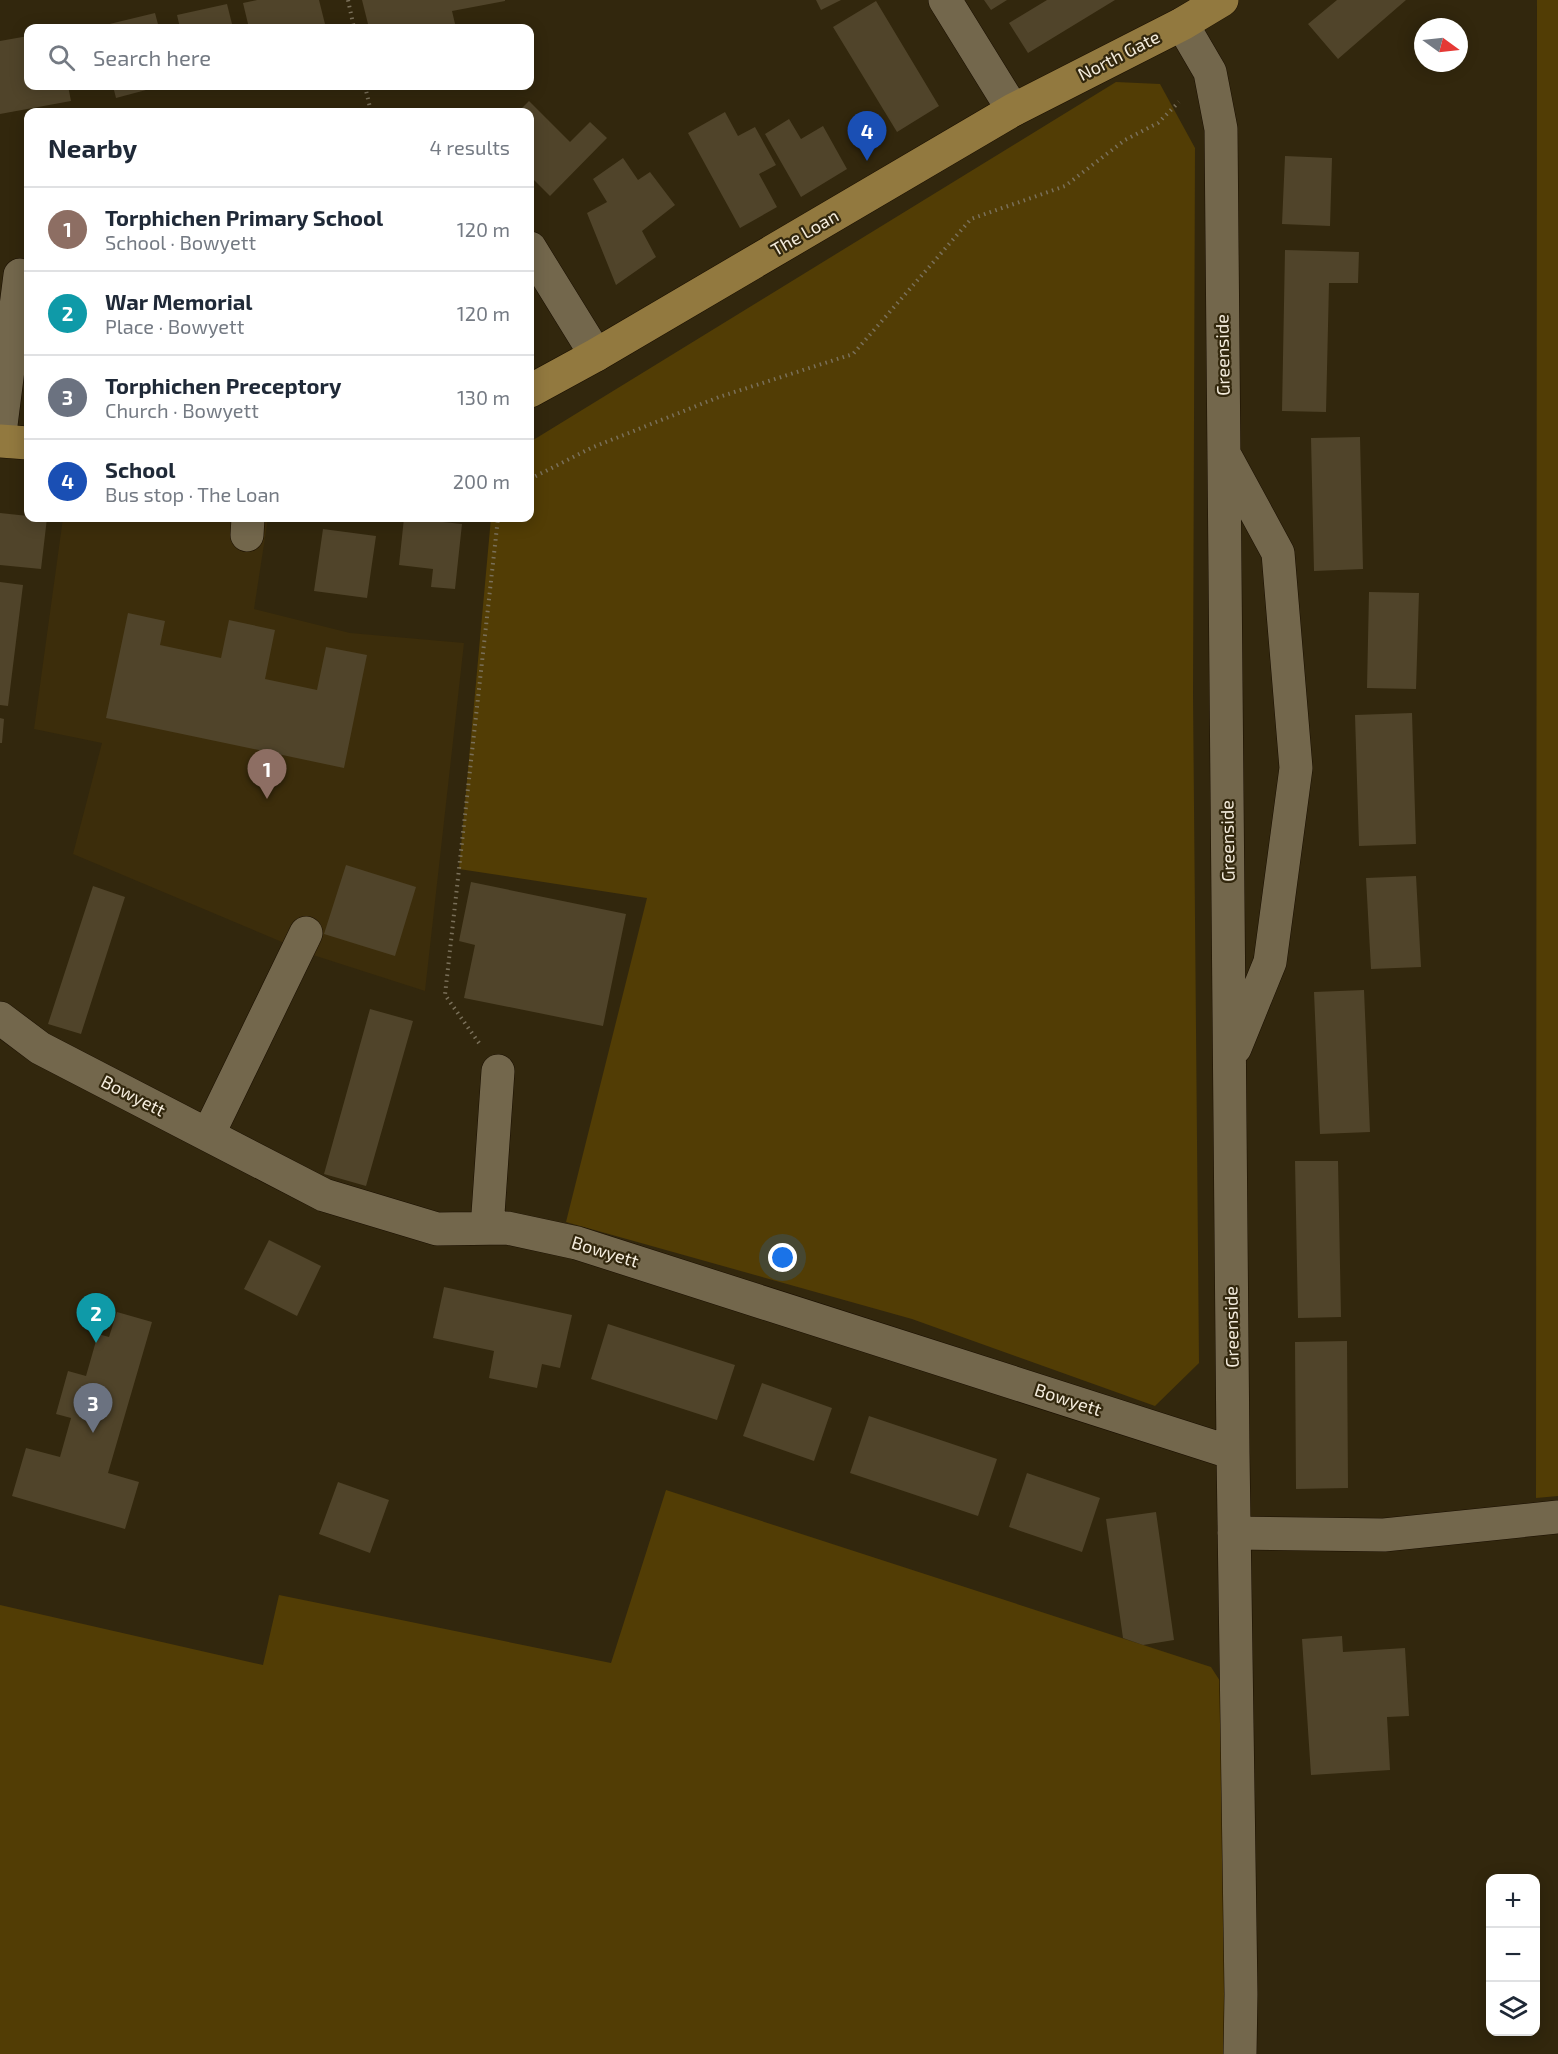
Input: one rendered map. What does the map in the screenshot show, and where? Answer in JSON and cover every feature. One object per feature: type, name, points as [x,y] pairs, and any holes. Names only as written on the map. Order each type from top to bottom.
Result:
[{"type":"main road","name":"North Gate","points":[[1013,110],[1182,24],[1222,0]]},
{"type":"main road","name":"The Loan","points":[[534,389],[596,355],[1013,110]]},
{"type":"main road","points":[[0,441],[24,443]]},
{"type":"street","points":[[945,0],[1013,110]]},
{"type":"street","name":"Greenside","points":[[1182,24],[1210,72],[1221,129],[1240,2054]]},
{"type":"street","points":[[534,254],[596,355]]},
{"type":"street","points":[[0,433],[20,275]]},
{"type":"street","points":[[1224,454],[1278,553],[1296,768],[1270,962],[1230,1059]]},
{"type":"street","points":[[208,1135],[306,933]]},
{"type":"street","name":"Bowyett","points":[[0,1018],[40,1048],[324,1195],[437,1229],[507,1228],[577,1243],[1233,1453]]},
{"type":"street","points":[[487,1228],[498,1071]]},
{"type":"street","points":[[1234,1533],[1384,1535],[1558,1517]]},
{"type":"path","points":[[348,0],[353,24]]},
{"type":"path","points":[[534,477],[591,448],[719,397],[853,354],[971,219],[1065,186],[1125,140],[1158,123],[1210,72]]},
{"type":"path","points":[[366,90],[370,108]]},
{"type":"path","points":[[498,522],[445,995],[498,1071]]},
{"type":"shaded area","points":[[1537,0],[1558,0],[1558,1496],[1536,1498]]},
{"type":"shaded area","points":[[1116,82],[1160,84],[1195,148],[1193,695],[1199,1363],[1155,1406],[912,1319],[566,1222],[647,898],[459,869],[491,522],[534,522],[534,440]]},
{"type":"shaded area","points":[[62,522],[267,522],[254,609],[350,633],[464,643],[425,991],[313,955],[73,854],[102,743],[34,729]]},
{"type":"shaded area","points":[[666,1490],[1211,1667],[1229,1695],[1227,2054],[0,2054],[0,1605],[263,1665],[279,1595],[611,1663]]},
{"type":"building","points":[[257,0],[319,0],[325,24],[248,24],[243,3]]},
{"type":"building","points":[[362,0],[505,0],[452,11],[455,24],[368,24]]},
{"type":"building","points":[[816,0],[841,0],[821,10]]},
{"type":"building","points":[[984,0],[1007,0],[991,10]]},
{"type":"building","points":[[1047,0],[1115,0],[1028,53],[1009,23]]},
{"type":"building","points":[[1337,0],[1406,0],[1338,59],[1308,24]]},
{"type":"building","points":[[876,1],[939,106],[897,132],[833,27]]},
{"type":"building","points":[[227,4],[232,24],[179,24],[177,15]]},
{"type":"building","points":[[155,13],[158,24],[110,24]]},
{"type":"building","points":[[24,37],[24,90],[69,90],[71,101],[0,114],[0,41]]},
{"type":"building","points":[[114,90],[146,90],[116,98]]},
{"type":"building","points":[[529,101],[570,142],[590,122],[607,138],[550,196],[534,180],[534,108],[522,108]]},
{"type":"building","points":[[725,112],[738,136],[755,127],[776,165],[759,174],[777,207],[740,228],[688,133]]},
{"type":"building","points":[[789,119],[801,139],[823,126],[847,169],[801,197],[765,134]]},
{"type":"building","points":[[1285,156],[1332,158],[1330,226],[1282,224]]},
{"type":"building","points":[[623,158],[638,180],[650,172],[675,205],[642,231],[656,257],[616,285],[587,213],[607,202],[593,179]]},
{"type":"building","points":[[1285,250],[1359,252],[1358,283],[1329,283],[1326,412],[1282,411]]},
{"type":"building","points":[[1360,437],[1363,569],[1314,571],[1311,438]]},
{"type":"building","points":[[0,513],[24,516],[24,522],[47,522],[41,569],[0,565]]},
{"type":"building","points":[[404,522],[462,524],[455,589],[431,587],[433,569],[399,565]]},
{"type":"building","points":[[323,529],[376,536],[367,598],[314,591]]},
{"type":"building","points":[[0,582],[23,585],[8,706],[0,705]]},
{"type":"building","points":[[1369,592],[1419,593],[1416,689],[1367,688]]},
{"type":"building","points":[[128,613],[165,621],[160,645],[221,658],[229,620],[275,630],[265,679],[317,690],[326,647],[367,655],[344,768],[106,718]]},
{"type":"building","points":[[1412,713],[1416,844],[1359,846],[1355,715]]},
{"type":"building","points":[[0,718],[4,719],[2,743],[0,743]]},
{"type":"building","points":[[346,865],[416,887],[395,956],[324,934]]},
{"type":"building","points":[[1416,876],[1421,967],[1371,969],[1366,878]]},
{"type":"building","points":[[471,882],[626,914],[603,1026],[464,998],[475,945],[459,941]]},
{"type":"building","points":[[93,886],[125,897],[81,1034],[48,1024]]},
{"type":"building","points":[[1364,990],[1370,1132],[1320,1134],[1314,992]]},
{"type":"building","points":[[370,1009],[413,1021],[366,1186],[324,1174]]},
{"type":"building","points":[[1295,1161],[1338,1161],[1341,1317],[1298,1318]]},
{"type":"building","points":[[269,1240],[321,1266],[297,1316],[244,1289]]},
{"type":"building","points":[[444,1287],[572,1315],[560,1368],[542,1364],[537,1388],[489,1378],[494,1351],[433,1338]]},
{"type":"building","points":[[117,1312],[152,1322],[108,1473],[139,1482],[125,1529],[12,1496],[26,1448],[60,1457],[71,1418],[56,1414],[68,1371],[86,1376],[98,1334],[109,1337]]},
{"type":"building","points":[[608,1324],[735,1365],[717,1420],[591,1379]]},
{"type":"building","points":[[1347,1341],[1348,1488],[1296,1489],[1295,1342]]},
{"type":"building","points":[[762,1383],[832,1408],[814,1461],[743,1436]]},
{"type":"building","points":[[869,1416],[997,1459],[978,1516],[850,1473]]},
{"type":"building","points":[[1027,1473],[1100,1498],[1082,1552],[1009,1527]]},
{"type":"building","points":[[338,1482],[389,1500],[370,1553],[319,1534]]},
{"type":"building","points":[[1156,1512],[1174,1640],[1143,1645],[1123,1638],[1106,1519]]},
{"type":"building","points":[[1342,1636],[1343,1652],[1405,1648],[1409,1716],[1387,1717],[1390,1770],[1311,1775],[1302,1639]]},
{"type":"place","name":"School","points":[[867,161]]},
{"type":"place","name":"Torphichen Primary School","points":[[267,799]]},
{"type":"place","name":"War Memorial","points":[[96,1343]]},
{"type":"place","name":"Torphichen Preceptory","points":[[93,1433]]}]
